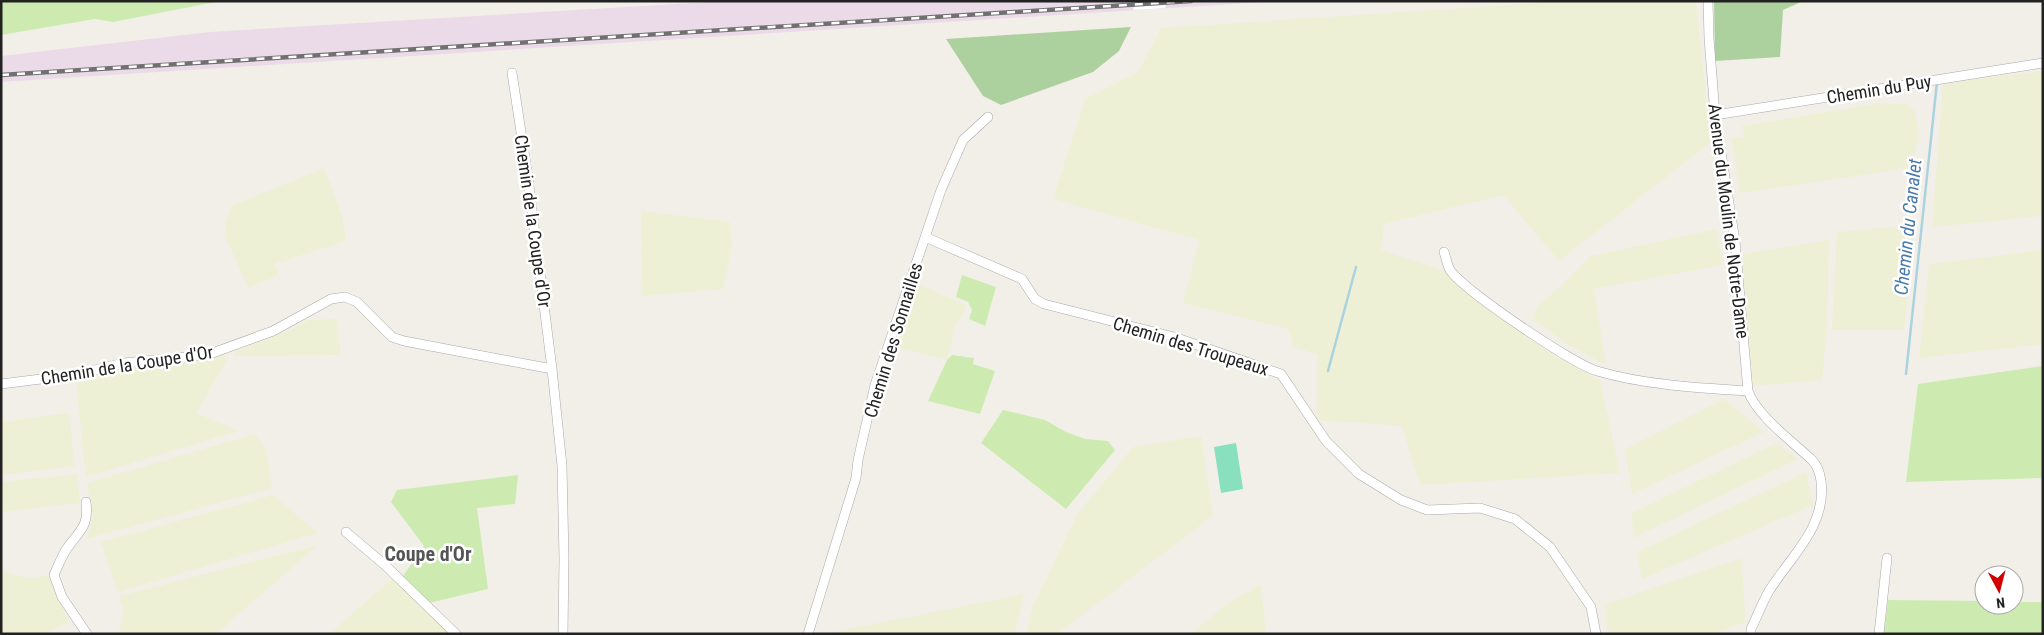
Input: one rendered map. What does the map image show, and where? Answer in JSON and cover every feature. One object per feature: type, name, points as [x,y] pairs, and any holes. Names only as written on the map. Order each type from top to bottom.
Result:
[{"type":"street","name":"Avenue du Moulin de Notre-Dame","points":[[1708,1],[1715,115],[1735,241],[1748,391],[1757,407],[1815,463],[1822,488],[1817,522],[1768,593],[1751,629],[1752,634]]},
{"type":"street","name":"Chemin du Puy","points":[[1715,115],[2043,63]]},
{"type":"street","name":"Chemin de la Coupe d'Or","points":[[512,73],[528,178],[562,466],[563,634]]},
{"type":"street","name":"Chemin des Sonnailles","points":[[808,634],[856,478],[858,460],[875,385],[941,190],[964,140],[988,117]]},
{"type":"street","name":"Chemin des Troupeaux","points":[[925,238],[1022,279],[1035,300],[1044,304],[1174,338],[1281,374],[1326,441],[1358,474],[1401,500],[1427,510],[1480,508],[1515,519],[1550,547],[1591,607],[1596,634]]},
{"type":"street","points":[[1444,252],[1450,269],[1464,286],[1549,344],[1596,371],[1644,381],[1748,391]]},
{"type":"street","name":"Chemin de la Coupe d'Or","points":[[1,384],[73,375],[124,363],[207,356],[273,331],[331,299],[345,297],[356,302],[392,336],[404,341],[552,369]]},
{"type":"street","points":[[86,502],[85,525],[67,548],[54,575],[62,597],[88,634]]},
{"type":"street","points":[[346,532],[386,566],[456,634]]},
{"type":"street","points":[[1879,634],[1887,558]]},
{"type":"shaded area","points":[[726,1],[1279,1],[1,82],[1,56],[210,32]]},
{"type":"green space","points":[[1,1],[221,1],[113,22],[95,19],[1,35]]},
{"type":"green space","points":[[1569,1],[1696,1],[1711,142],[1559,261],[1503,195],[1384,224],[1381,250],[1443,270],[1549,353],[1600,380],[1620,473],[1420,485],[1402,426],[1317,420],[1317,354],[1293,347],[1289,329],[1183,303],[1199,240],[1053,199],[1085,99],[1138,72],[1161,28]]},
{"type":"green space","points":[[1714,1],[1803,1],[1783,10],[1780,57],[1715,61]]},
{"type":"green space","points":[[1131,27],[1119,51],[1093,72],[1001,105],[983,96],[946,39]]},
{"type":"green space","points":[[2043,71],[2043,216],[1932,227],[1943,83]]},
{"type":"green space","points":[[1879,103],[1904,104],[1915,111],[1919,136],[1910,168],[1740,193],[1731,138],[1745,138],[1742,126]]},
{"type":"green space","points":[[324,168],[342,216],[346,241],[274,264],[279,275],[248,288],[225,236],[226,221],[231,206]]},
{"type":"green space","points":[[641,211],[730,222],[732,245],[723,289],[642,296]]},
{"type":"green space","points":[[1916,225],[1904,330],[1832,330],[1837,232]]},
{"type":"green space","points":[[1717,229],[1722,265],[1594,289],[1606,365],[1565,343],[1533,319],[1537,306],[1558,289],[1591,256]]},
{"type":"green space","points":[[1829,240],[1827,330],[1822,380],[1753,386],[1742,254]]},
{"type":"green space","points":[[2043,250],[2043,344],[1919,358],[1929,264]]},
{"type":"green space","points":[[962,275],[996,287],[985,326],[969,319],[972,310],[968,302],[956,297]]},
{"type":"green space","points":[[912,281],[966,305],[962,317],[956,324],[947,360],[897,347]]},
{"type":"green space","points":[[336,319],[341,355],[234,356],[235,351],[290,330],[308,320]]},
{"type":"green space","points":[[224,353],[226,362],[196,413],[239,431],[86,477],[76,382],[120,367]]},
{"type":"green space","points":[[952,355],[974,358],[973,364],[995,371],[980,414],[928,401],[947,360]]},
{"type":"green space","points":[[2043,366],[2043,478],[1906,482],[1918,384]]},
{"type":"green space","points":[[1724,399],[1764,432],[1632,494],[1625,449]]},
{"type":"green space","points":[[1003,410],[1045,420],[1066,432],[1085,439],[1108,441],[1115,450],[1066,509],[981,443]]},
{"type":"green space","points":[[69,413],[75,466],[1,475],[1,422]]},
{"type":"green space","points":[[255,434],[266,450],[272,488],[86,539],[93,518],[87,483]]},
{"type":"green space","points":[[1201,436],[1213,516],[1057,634],[1026,634],[1033,605],[1078,513],[1133,447]]},
{"type":"green space","points":[[1236,443],[1243,489],[1221,493],[1214,447]]},
{"type":"green space","points":[[1776,443],[1798,459],[1633,538],[1632,513]]},
{"type":"green space","points":[[1806,472],[1813,505],[1642,579],[1637,552]]},
{"type":"green space","points":[[77,474],[80,503],[1,512],[1,482]]},
{"type":"green space","points":[[518,475],[515,504],[477,508],[488,589],[429,603],[403,576],[424,546],[391,502],[397,490]]},
{"type":"green space","points":[[273,495],[318,533],[118,592],[101,542]]},
{"type":"green space","points":[[318,545],[216,634],[118,634],[124,613],[119,596]]},
{"type":"green space","points":[[1741,558],[1746,622],[1711,634],[1608,634],[1604,605]]},
{"type":"green space","points":[[4,571],[28,578],[49,575],[69,623],[42,634],[1,634],[1,572]]},
{"type":"green space","points":[[393,578],[450,634],[329,634]]},
{"type":"green space","points":[[1261,584],[1266,634],[1190,634],[1230,602]]},
{"type":"green space","points":[[1024,594],[1015,634],[823,634]]},
{"type":"green space","points":[[1888,600],[1974,601],[1974,615],[2024,615],[2024,602],[2043,602],[2043,634],[1884,634]]},
{"type":"pier","points":[[1136,1],[1167,1],[1165,8],[1133,10]]},
{"type":"waterway","name":"Chemin du Canalet","points":[[1906,374],[1937,82]]},
{"type":"waterway","points":[[1328,371],[1356,267]]},
{"type":"railway","points":[[1,75],[1191,1]]},
{"type":"district","name":"Coupe d'Or","points":[[428,554]]}]
